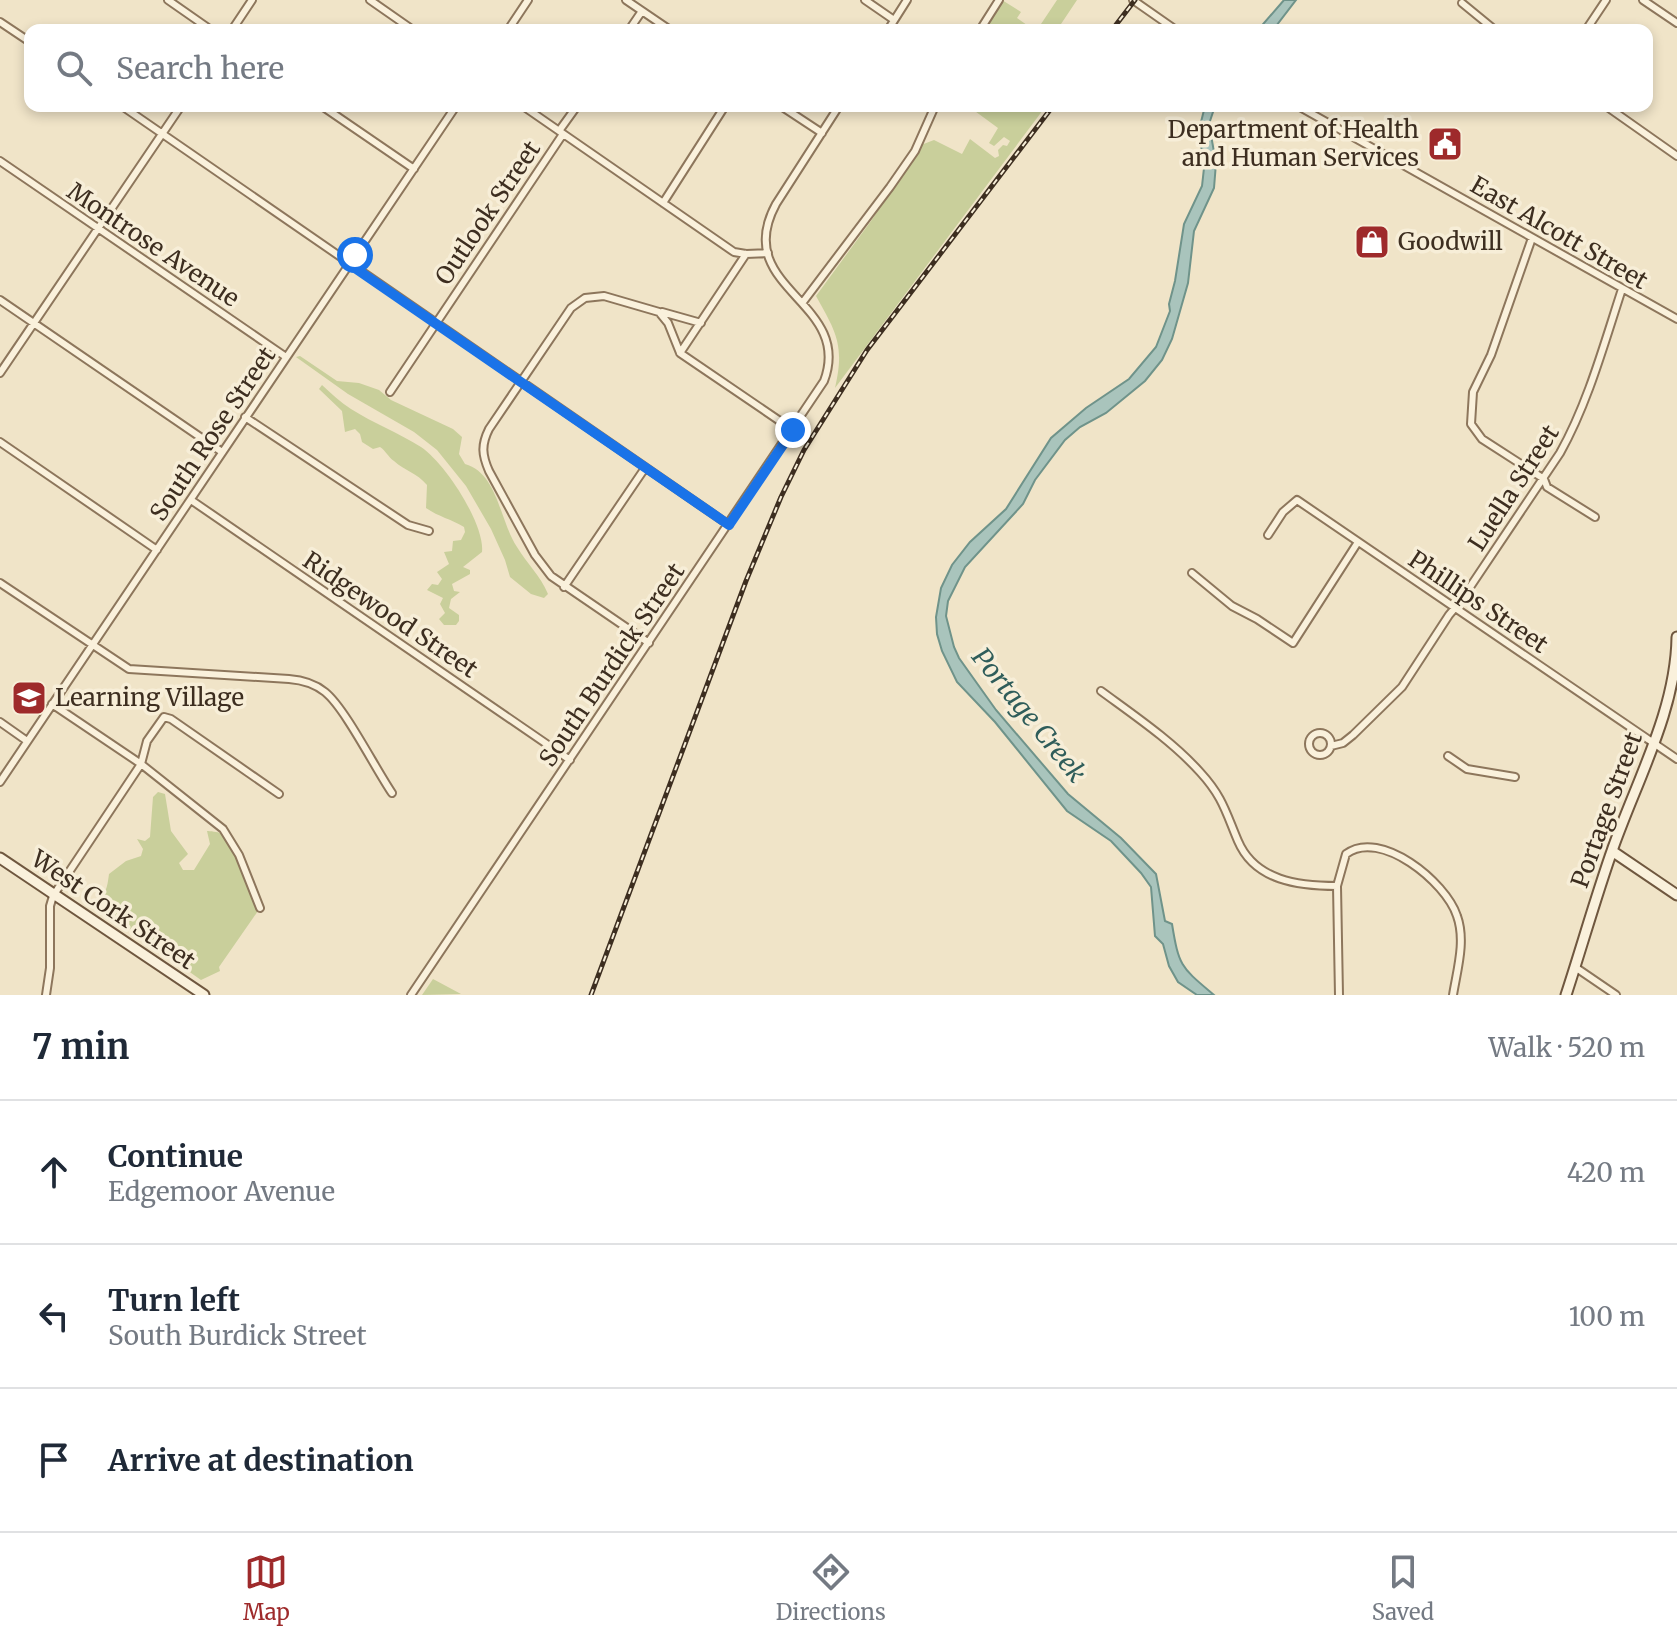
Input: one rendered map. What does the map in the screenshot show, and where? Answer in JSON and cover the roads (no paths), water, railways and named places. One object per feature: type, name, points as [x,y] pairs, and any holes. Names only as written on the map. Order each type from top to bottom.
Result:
[{"type":"main road","name":"Portage Street","points":[[1566,995],[1612,851],[1669,697],[1677,659],[1677,637]]},
{"type":"main road","points":[[1612,851],[1677,895]]},
{"type":"main road","name":"West Cork Street","points":[[0,858],[204,995]]},
{"type":"street","points":[[168,0],[202,24]]},
{"type":"street","points":[[236,24],[252,0]]},
{"type":"street","points":[[370,0],[404,24]]},
{"type":"street","points":[[380,7],[386,0]]},
{"type":"street","points":[[512,24],[528,0]]},
{"type":"street","points":[[626,0],[661,24]]},
{"type":"street","points":[[865,0],[894,20]]},
{"type":"street","points":[[892,24],[907,0]]},
{"type":"street","points":[[984,24],[999,0]]},
{"type":"street","points":[[1133,0],[1167,24]]},
{"type":"street","points":[[1590,24],[1606,0]]},
{"type":"street","points":[[1643,0],[1677,23]]},
{"type":"street","points":[[1462,3],[1488,24]]},
{"type":"street","points":[[633,24],[642,11]]},
{"type":"street","points":[[0,22],[24,38]]},
{"type":"street","points":[[131,112],[729,525]]},
{"type":"street","points":[[0,373],[177,112]]},
{"type":"street","points":[[331,112],[414,169]]},
{"type":"street","name":"South Rose Street","points":[[0,782],[452,112]]},
{"type":"street","points":[[532,112],[734,252],[768,253]]},
{"type":"street","name":"Outlook Street","points":[[390,392],[573,112]]},
{"type":"street","points":[[663,203],[721,112]]},
{"type":"street","points":[[790,112],[822,133]]},
{"type":"street","points":[[835,112],[771,214],[766,239],[778,278],[803,302],[915,151],[932,112]]},
{"type":"street","name":"East Alcott Street","points":[[1309,112],[1677,319]]},
{"type":"street","points":[[1615,112],[1677,156]]},
{"type":"street","name":"Montrose Avenue","points":[[0,161],[286,357]]},
{"type":"street","points":[[1532,238],[1491,355],[1476,383],[1471,424],[1482,439],[1544,479],[1547,487],[1595,517]]},
{"type":"street","points":[[680,353],[746,254]]},
{"type":"street","name":"Luella Street","points":[[1331,746],[1343,743],[1353,735],[1402,687],[1544,479],[1573,429],[1622,289]]},
{"type":"street","points":[[649,643],[551,576],[535,555],[489,471],[482,450],[489,429],[571,308],[585,298],[604,296],[701,323]]},
{"type":"street","points":[[0,300],[222,452]]},
{"type":"street","name":"South Burdick Street","points":[[411,995],[824,381],[828,349],[821,325],[803,302]]},
{"type":"street","points":[[659,312],[672,332],[680,353],[793,430]]},
{"type":"street","points":[[245,417],[408,525],[429,531]]},
{"type":"street","points":[[0,442],[157,550]]},
{"type":"street","points":[[564,587],[645,468]]},
{"type":"street","name":"Ridgewood Street","points":[[191,500],[570,760]]},
{"type":"street","name":"Phillips Street","points":[[1268,535],[1283,512],[1297,500],[1677,759]]},
{"type":"street","points":[[1192,573],[1232,606],[1293,643],[1358,542]]},
{"type":"street","points":[[0,583],[122,666],[137,670],[289,679],[315,685],[337,706],[392,793]]},
{"type":"street","points":[[1101,691],[1148,725],[1199,770],[1226,807],[1238,842],[1256,866],[1269,875],[1295,884],[1337,886]]},
{"type":"street","points":[[52,704],[141,764],[223,829],[239,855],[260,908]]},
{"type":"street","points":[[46,995],[53,896],[141,764],[147,741],[164,717],[279,794]]},
{"type":"street","points":[[0,722],[27,741]]},
{"type":"street","points":[[1448,756],[1467,769],[1515,777]]},
{"type":"street","points":[[1339,995],[1337,886],[1346,854],[1363,845],[1384,848],[1416,868],[1438,886],[1452,904],[1461,930],[1453,995]]},
{"type":"street","points":[[1575,967],[1616,995]]},
{"type":"water","points":[[1284,0],[1296,0],[1278,24],[1263,24]]},
{"type":"water","points":[[1204,112],[1213,112],[1209,124],[1216,163],[1214,188],[1194,231],[1188,283],[1172,339],[1162,360],[1145,381],[1106,413],[1080,427],[1065,440],[1035,480],[1023,504],[965,567],[948,601],[946,616],[959,658],[996,710],[1068,794],[1121,838],[1156,874],[1165,921],[1172,924],[1183,965],[1214,995],[1197,995],[1178,982],[1169,966],[1163,944],[1155,936],[1151,887],[1141,873],[1111,841],[1067,811],[995,722],[957,682],[942,651],[936,617],[941,588],[952,565],[970,542],[1006,509],[1051,438],[1086,408],[1129,379],[1156,347],[1170,311],[1184,224],[1202,186],[1204,168],[1199,130]]},
{"type":"railway","points":[[1117,24],[1135,0]]},
{"type":"railway","points":[[591,995],[746,581],[804,450],[867,350],[1048,112]]},
{"type":"place","name":"Department of Health and Human Services","points":[[1445,144]]},
{"type":"place","name":"Goodwill","points":[[1372,242]]},
{"type":"place","name":"Learning Village","points":[[29,698]]},
{"type":"water label","name":"Portage Creek","points":[[1029,715]]}]
